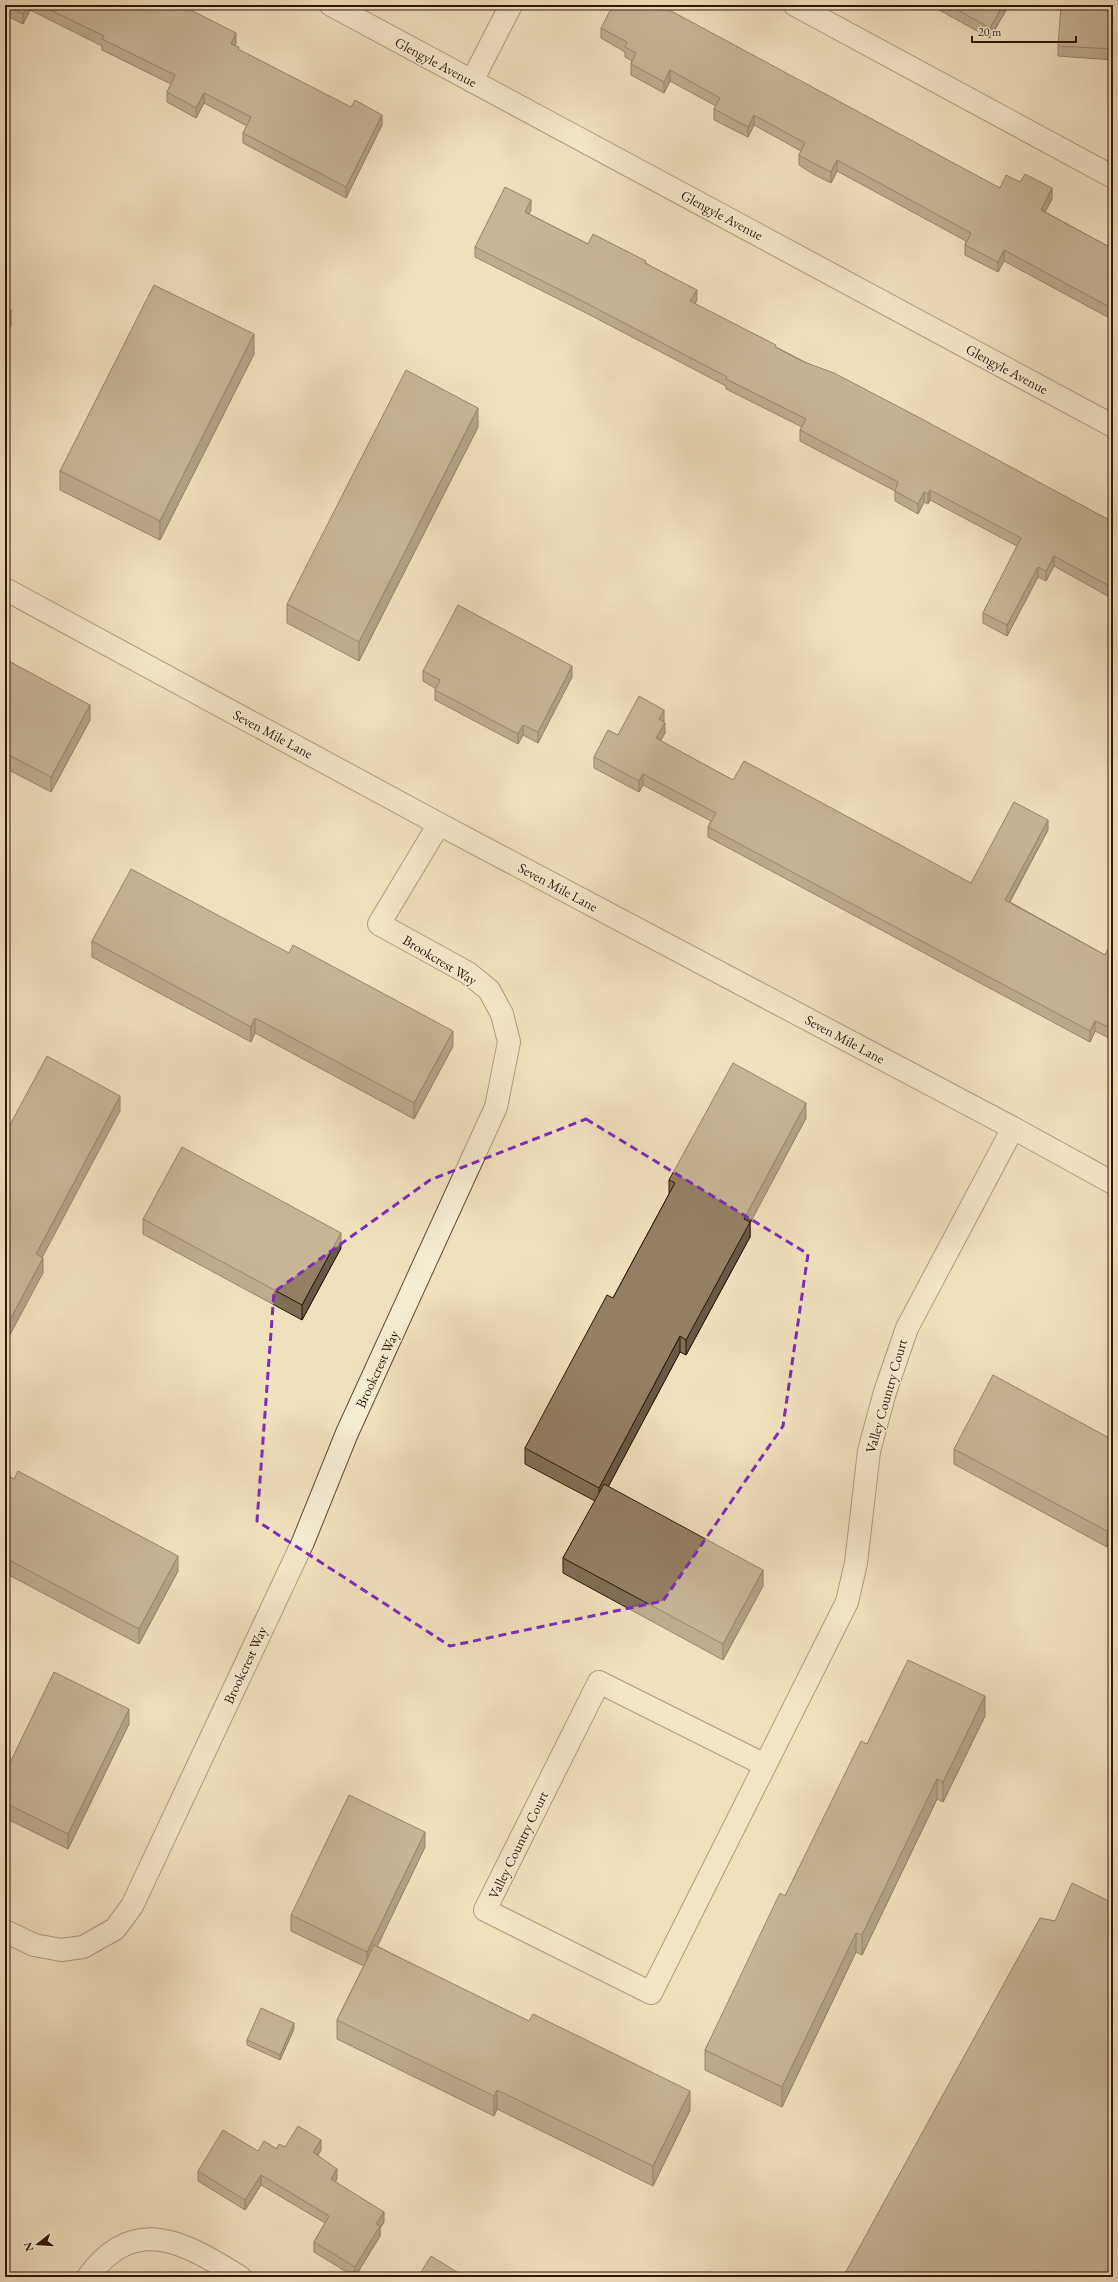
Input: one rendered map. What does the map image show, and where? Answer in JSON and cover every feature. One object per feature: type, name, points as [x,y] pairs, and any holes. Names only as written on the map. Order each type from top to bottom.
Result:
[{"type":"street","name":"Glengyle Avenue","points":[[330,5],[1113,426]]},
{"type":"street","points":[[472,81],[511,5]]},
{"type":"street","points":[[795,5],[1113,177]]},
{"type":"street","name":"Seven Mile Lane","points":[[5,589],[439,824],[1013,1128],[1113,1183]]},
{"type":"street","name":"Brookcrest Way","points":[[5,1931],[34,1945],[60,1950],[83,1947],[114,1929],[132,1906],[302,1542],[348,1433],[496,1107],[509,1042],[502,1014],[489,990],[468,973],[379,924],[439,824]]},
{"type":"street","name":"Valley Country Court","points":[[765,1765],[599,1682],[486,1910],[651,1993],[847,1602],[856,1563],[869,1451],[884,1392],[907,1328],[1013,1128]]},
{"type":"street","points":[[88,2277],[96,2266],[116,2250],[141,2239],[170,2240],[198,2251],[240,2277]]},
{"type":"highlighted area","points":[[586,1119],[808,1254],[783,1426],[663,1601],[450,1646],[257,1521],[274,1292],[430,1180]]},
{"type":"building","points":[[6,5],[28,5],[23,14]]},
{"type":"building","points":[[40,5],[181,5],[236,33],[231,44],[239,47],[238,49],[351,107],[355,100],[382,115],[346,187],[243,133],[251,117],[204,93],[196,108],[167,92],[175,75],[102,39],[104,36]]},
{"type":"building","points":[[613,5],[660,5],[1000,188],[1006,175],[1020,182],[1025,174],[1052,188],[1041,210],[1113,249],[1113,309],[1004,250],[998,262],[965,245],[971,233],[837,160],[831,172],[813,163],[799,155],[805,143],[754,115],[748,127],[714,109],[720,98],[670,70],[664,82],[631,64],[636,53],[625,47],[627,42],[601,28]]},
{"type":"building","points":[[949,5],[1003,5],[990,28]]},
{"type":"building","points":[[1061,5],[1113,5],[1113,49],[1058,46]]},
{"type":"building","points":[[505,187],[531,200],[525,212],[588,244],[593,234],[646,261],[645,263],[697,290],[690,301],[776,345],[775,347],[804,362],[834,373],[1113,522],[1113,588],[1054,556],[1046,571],[1038,567],[1007,625],[983,613],[1021,538],[930,490],[928,494],[924,492],[918,504],[895,491],[898,482],[800,430],[806,419],[726,379],[727,377],[588,304],[475,247]]},
{"type":"building","points":[[154,285],[254,334],[160,521],[60,471]]},
{"type":"building","points":[[5,307],[11,310],[5,322]]},
{"type":"building","points":[[406,370],[478,408],[359,642],[287,604]]},
{"type":"building","points":[[458,605],[572,666],[538,732],[523,725],[518,734],[435,690],[440,680],[423,671]]},
{"type":"building","points":[[5,659],[90,705],[51,777],[5,753]]},
{"type":"building","points":[[639,696],[664,710],[659,719],[665,723],[656,738],[733,780],[744,761],[971,883],[1014,802],[1048,820],[1005,900],[1105,955],[1110,945],[1113,946],[1113,1029],[1095,1021],[1090,1031],[708,827],[716,813],[643,774],[639,781],[594,757],[608,730],[618,735]]},
{"type":"building","points":[[131,869],[289,953],[293,945],[453,1031],[414,1103],[255,1018],[251,1027],[92,941]]},
{"type":"building","points":[[47,1056],[120,1096],[36,1254],[43,1258],[5,1329],[5,1134]]},
{"type":"building","points":[[733,1063],[806,1103],[744,1219],[750,1222],[686,1340],[680,1336],[599,1488],[525,1448],[607,1295],[613,1298],[675,1183],[669,1180]]},
{"type":"building","points":[[182,1147],[341,1233],[302,1305],[143,1219]]},
{"type":"building","points":[[993,1375],[1113,1440],[1113,1519],[1107,1531],[954,1449]]},
{"type":"building","points":[[18,1471],[178,1556],[139,1629],[5,1558],[5,1474],[14,1479]]},
{"type":"building","points":[[604,1484],[763,1570],[723,1644],[563,1558]]},
{"type":"building","points":[[908,1660],[985,1696],[943,1782],[937,1779],[862,1935],[856,1933],[782,2087],[705,2050],[780,1893],[785,1896],[861,1741],[867,1744]]},
{"type":"building","points":[[54,1672],[129,1709],[68,1834],[5,1803],[5,1773]]},
{"type":"building","points":[[349,1795],[425,1832],[367,1952],[291,1915]]},
{"type":"building","points":[[1072,1883],[1113,1903],[1113,2277],[843,2277],[1040,1918],[1055,1921]]},
{"type":"building","points":[[374,1945],[529,2021],[533,2014],[690,2091],[653,2166],[497,2090],[494,2096],[337,2020]]},
{"type":"building","points":[[261,2008],[294,2023],[280,2055],[247,2040]]},
{"type":"building","points":[[298,2126],[321,2140],[313,2152],[337,2169],[331,2179],[384,2212],[376,2224],[380,2226],[355,2267],[314,2242],[329,2216],[261,2175],[245,2200],[198,2171],[223,2130],[258,2151],[264,2141],[277,2149],[279,2144],[285,2147]]},
{"type":"building","points":[[431,2256],[465,2277],[418,2277]]}]
